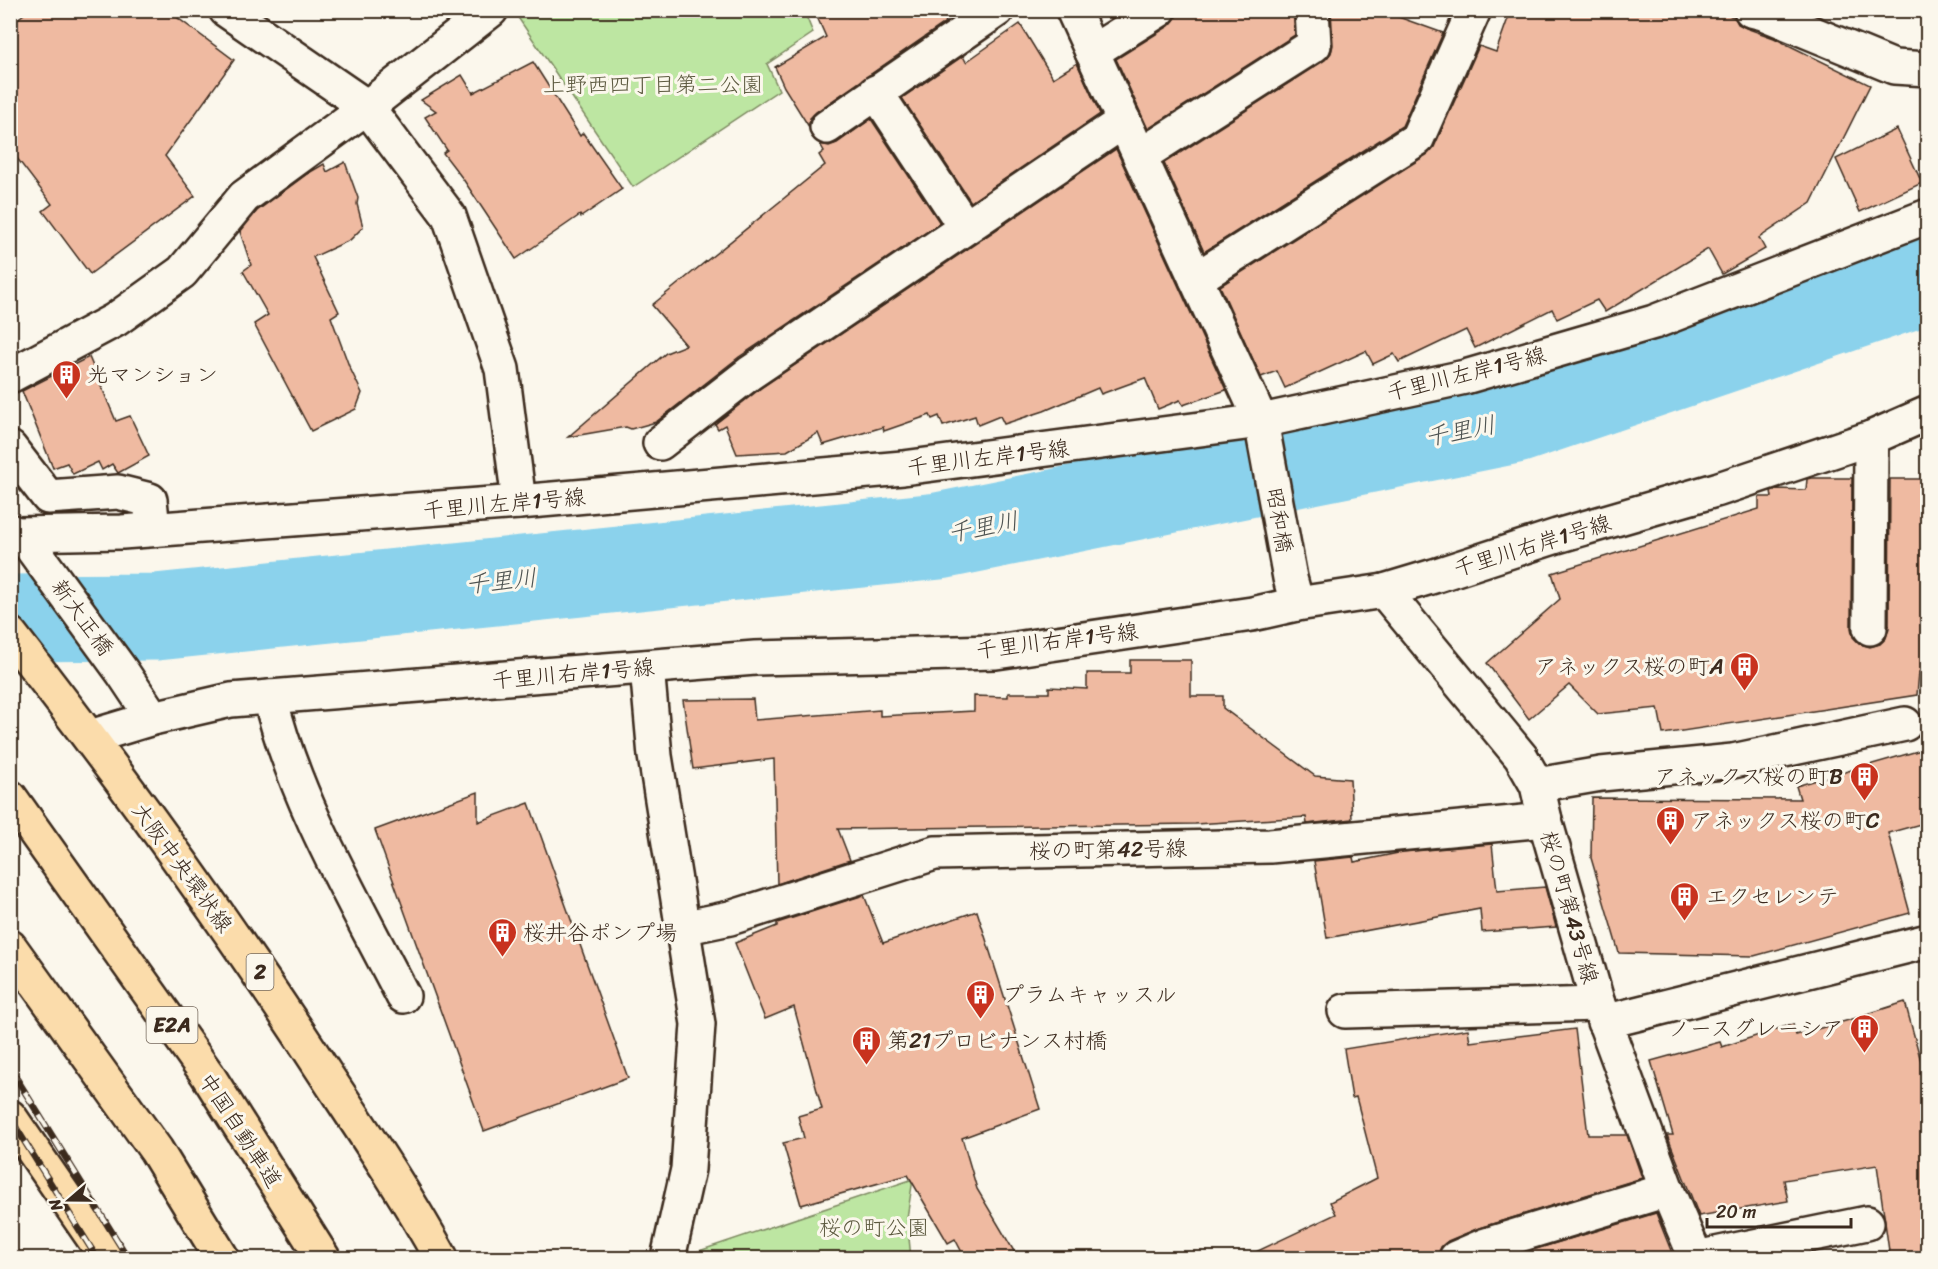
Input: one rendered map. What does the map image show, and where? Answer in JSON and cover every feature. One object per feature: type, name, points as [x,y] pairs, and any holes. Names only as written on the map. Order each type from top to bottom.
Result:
[{"type":"main road","name":"大阪中央環状線","points":[[10,634],[90,737],[259,972],[416,1212],[441,1258]]},
{"type":"main road","name":"中国自動車道","points":[[10,797],[207,1074],[323,1258]]},
{"type":"main road","points":[[10,947],[156,1150],[222,1258]]},
{"type":"main road","points":[[10,1117],[107,1258]]},
{"type":"street","points":[[226,10],[367,107],[449,216],[502,369],[519,502]]},
{"type":"street","points":[[10,376],[115,320],[182,272],[244,197],[367,107],[490,10]]},
{"type":"street","points":[[827,127],[997,10]]},
{"type":"street","name":"昭和橋","points":[[1073,10],[1263,428],[1290,578],[1297,604]]},
{"type":"street","points":[[1092,52],[1158,10]]},
{"type":"street","points":[[1140,156],[1314,45],[1312,10]]},
{"type":"street","points":[[1196,279],[1417,139],[1474,10]]},
{"type":"street","points":[[1751,10],[1894,67],[1928,69]]},
{"type":"street","points":[[876,92],[965,227]]},
{"type":"street","points":[[660,443],[750,373],[1124,121]]},
{"type":"street","name":"千里川左岸1号線","points":[[18,535],[122,532],[519,502],[903,468],[1263,428],[1465,377],[1654,322],[1928,216]]},
{"type":"street","name":"千里川右岸1号線","points":[[90,737],[146,706],[755,658],[996,652],[1252,614],[1297,604],[1384,591],[1719,489],[1870,438],[1928,413]]},
{"type":"street","points":[[1870,438],[1870,628]]},
{"type":"street","points":[[10,448],[48,497],[118,492],[150,500],[153,529]]},
{"type":"street","name":"新大正橋","points":[[18,535],[146,706]]},
{"type":"street","name":"桜の町第43号線","points":[[1384,591],[1521,757],[1537,785],[1601,1013],[1667,1190],[1696,1258]]},
{"type":"street","points":[[647,667],[655,756],[698,1024],[688,1170],[668,1258]]},
{"type":"street","points":[[270,697],[274,718],[311,814],[403,996]]},
{"type":"street","points":[[1537,785],[1602,774],[1733,761],[1905,724]]},
{"type":"street","name":"桜の町第42号線","points":[[682,928],[730,918],[935,853],[1270,846],[1545,820]]},
{"type":"street","points":[[1345,1011],[1601,1013],[1928,940]]},
{"type":"street","points":[[1456,1258],[1486,1245],[1667,1190]]},
{"type":"street","points":[[1696,1258],[1867,1223]]},
{"type":"green space","name":"上野西四丁目第二公園","points":[[527,11],[804,11],[813,33],[767,64],[779,90],[633,187],[517,16]]},
{"type":"green space","name":"桜の町公園","points":[[913,1179],[907,1218],[911,1258],[684,1258],[684,1256]]},
{"type":"building","points":[[29,10],[167,10],[234,60],[165,156],[195,196],[90,274],[43,211],[52,204],[10,149],[10,25]]},
{"type":"building","points":[[814,10],[940,10],[946,22],[816,112],[810,118],[809,127],[784,87],[775,67],[826,37]]},
{"type":"building","points":[[1178,10],[1293,10],[1295,35],[1148,129],[1116,59],[1169,26]]},
{"type":"building","points":[[1331,10],[1379,10],[1443,33],[1402,126],[1204,252],[1164,163],[1325,60],[1331,53],[1333,45]]},
{"type":"building","points":[[1511,10],[1719,10],[1735,18],[1738,24],[1746,28],[1774,38],[1870,85],[1811,203],[1759,238],[1765,249],[1722,274],[1708,249],[1605,312],[1597,300],[1557,319],[1552,309],[1475,348],[1466,330],[1399,362],[1394,354],[1373,364],[1366,351],[1285,388],[1277,371],[1261,377],[1220,286],[1428,154],[1434,147],[1479,46],[1496,52]]},
{"type":"building","points":[[1020,24],[1053,78],[1077,63],[1100,114],[971,202],[902,98],[963,56],[966,62]]},
{"type":"building","points":[[533,62],[580,136],[583,133],[622,189],[516,259],[443,153],[447,150],[425,117],[436,111],[421,100],[462,75],[473,93]]},
{"type":"building","points":[[871,119],[940,223],[739,357],[656,422],[631,429],[626,427],[568,437],[666,353],[686,345],[652,305],[825,165],[819,155],[824,151],[820,144],[829,146],[837,143]]},
{"type":"building","points":[[1897,129],[1922,183],[1860,212],[1836,159]]},
{"type":"building","points":[[1116,149],[1226,390],[1183,405],[1180,400],[1158,409],[1145,378],[1101,394],[1098,388],[1044,411],[1004,424],[1000,416],[978,425],[975,416],[943,426],[939,416],[932,419],[930,415],[884,431],[883,427],[823,445],[818,433],[787,451],[737,454],[725,425],[718,429],[715,424],[761,388]]},
{"type":"building","points":[[345,162],[358,198],[357,204],[363,227],[350,240],[313,257],[339,312],[331,317],[349,366],[362,393],[356,409],[311,431],[254,324],[268,315],[243,271],[251,265],[240,232],[257,211],[307,174],[324,164],[327,172]]},
{"type":"building","name":"光マンション","points":[[89,357],[116,421],[130,416],[149,456],[118,473],[112,464],[102,470],[98,462],[73,474],[67,463],[53,468],[22,391]]},
{"type":"building","points":[[1852,478],[1851,628],[1853,637],[1860,644],[1870,647],[1880,644],[1886,638],[1889,628],[1890,479],[1928,479],[1928,649],[1926,671],[1919,672],[1917,695],[1663,734],[1658,708],[1598,714],[1569,685],[1529,719],[1487,663],[1560,599],[1552,573],[1759,509],[1759,497],[1772,497],[1771,491],[1777,489],[1806,490],[1807,479]]},
{"type":"building","points":[[1130,660],[1191,660],[1191,696],[1223,696],[1223,708],[1315,776],[1350,779],[1352,819],[1307,824],[1306,817],[1195,824],[838,829],[850,860],[777,884],[774,759],[693,769],[683,700],[753,699],[755,720],[880,710],[880,716],[974,711],[974,696],[1008,697],[1008,693],[1049,693],[1049,687],[1087,689],[1087,673],[1130,673]]},
{"type":"building","points":[[1928,748],[1928,822],[1888,833],[1910,913],[1754,956],[1619,953],[1591,858],[1592,798],[1800,799],[1796,786]]},
{"type":"building","name":"桜井谷ポンプ場","points":[[478,792],[478,822],[529,803],[628,1078],[484,1131],[375,830]]},
{"type":"building","points":[[1492,844],[1497,891],[1545,887],[1556,927],[1482,932],[1480,909],[1327,938],[1314,861],[1353,857],[1354,862],[1403,852]]},
{"type":"building","points":[[864,895],[883,943],[977,911],[1040,1109],[962,1138],[977,1189],[1018,1258],[965,1258],[955,1239],[948,1243],[908,1175],[801,1205],[783,1143],[804,1138],[798,1116],[822,1109],[794,1007],[765,1019],[735,943],[777,926],[777,923]]},
{"type":"building","points":[[1905,1002],[1928,1087],[1928,1258],[1890,1258],[1877,1165],[1784,1180],[1788,1201],[1699,1216],[1667,1135],[1673,1135],[1651,1061],[1720,1042],[1722,1047],[1793,1024],[1796,1035]]},
{"type":"building","points":[[1468,1029],[1470,1042],[1575,1029],[1588,1135],[1627,1135],[1642,1178],[1479,1228],[1448,1241],[1441,1247],[1438,1258],[1243,1258],[1336,1214],[1330,1202],[1377,1178],[1356,1097],[1352,1098],[1344,1049]]},
{"type":"building","points":[[1656,1213],[1674,1258],[1506,1258]]},
{"type":"waterway","name":"千里川","points":[[10,618],[156,617],[939,536],[1515,420],[1928,280]]},
{"type":"railway","points":[[10,1068],[128,1258]]},
{"type":"railway","points":[[10,1118],[97,1258]]},
{"type":"place","name":"光マンション","points":[[66,400]]},
{"type":"place","name":"アネックス桜の町A","points":[[1745,692]]},
{"type":"place","name":"アネックス桜の町B","points":[[1864,802]]},
{"type":"place","name":"アネックス桜の町C","points":[[1670,846]]},
{"type":"place","name":"エクセレンテ","points":[[1685,922]]},
{"type":"place","name":"桜井谷ポンプ場","points":[[502,958]]},
{"type":"place","name":"プラムキャッスル","points":[[981,1020]]},
{"type":"place","name":"ノースグレーシア","points":[[1865,1054]]},
{"type":"place","name":"第21プロビナンス村橋","points":[[866,1066]]}]
